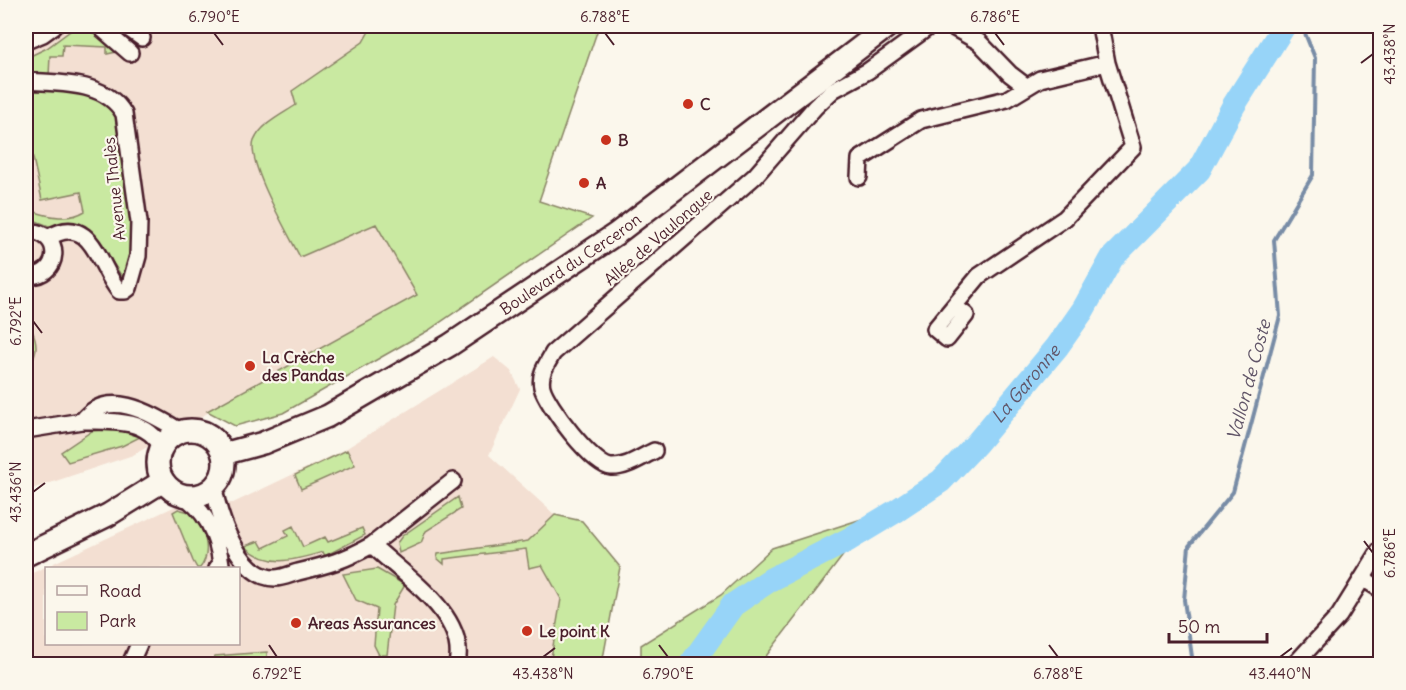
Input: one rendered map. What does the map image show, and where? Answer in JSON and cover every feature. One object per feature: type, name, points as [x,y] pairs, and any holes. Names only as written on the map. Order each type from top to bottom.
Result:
[{"type":"main road","name":"Boulevard du Cerceron","points":[[223,454],[263,443],[328,416],[450,345],[616,234],[888,26]]},
{"type":"main road","points":[[26,555],[171,487],[197,495],[214,487],[223,472],[223,454],[219,445],[203,432],[182,432],[174,435],[162,448],[158,459],[171,487]]},
{"type":"street","points":[[26,41],[43,34],[54,26]]},
{"type":"street","points":[[99,26],[130,53]]},
{"type":"street","points":[[125,26],[142,38]]},
{"type":"street","name":"Allée de Vaulongue","points":[[654,451],[625,465],[609,467],[597,462],[581,445],[542,388],[542,373],[553,353],[755,176],[815,107],[833,90],[868,71],[930,26]]},
{"type":"street","points":[[951,26],[979,42],[1010,74],[1027,87]]},
{"type":"street","points":[[954,306],[979,276],[1065,218],[1133,147],[1107,63],[1100,26]]},
{"type":"street","points":[[859,177],[860,159],[921,120],[1007,99],[1040,79],[1107,63]]},
{"type":"street","name":"Avenue Thalès","points":[[26,81],[83,86],[103,92],[119,106],[124,114],[139,222],[138,256],[129,288],[119,291],[98,251],[88,238],[74,232],[57,232],[48,237]]},
{"type":"street","points":[[26,232],[37,231],[48,237],[54,248],[53,260],[47,270],[36,275],[26,275]]},
{"type":"street","points":[[26,430],[86,416],[105,405],[139,407],[182,432]]},
{"type":"street","points":[[86,416],[135,424],[148,432],[162,448]]},
{"type":"street","points":[[214,487],[226,533],[252,569],[275,578],[340,562],[372,545],[453,481]]},
{"type":"street","points":[[171,487],[195,503],[203,512],[219,548],[221,564],[218,567]]},
{"type":"street","points":[[372,545],[430,596],[451,623],[459,657],[457,664]]},
{"type":"street","points":[[1295,664],[1339,616],[1380,550]]},
{"type":"street","points":[[1364,579],[1380,589]]},
{"type":"street","points":[[130,664],[139,645]]},
{"type":"shaded area","points":[[26,26],[372,26],[363,42],[292,91],[296,105],[265,125],[253,142],[376,223],[417,295],[133,455],[26,491]]},
{"type":"shaded area","points":[[494,357],[511,371],[520,389],[489,455],[555,515],[529,541],[561,599],[550,664],[26,664],[26,576],[45,567],[45,645],[240,645],[240,567],[45,567],[178,505],[233,503],[342,451]]},
{"type":"green space","points":[[77,26],[88,26],[121,51],[107,54],[107,47],[63,45],[62,56],[50,56],[49,76],[26,75],[26,58],[47,48]]},
{"type":"green space","points":[[372,26],[599,26],[539,201],[592,218],[429,330],[283,413],[235,426],[207,411],[417,295],[376,224],[300,257],[262,181],[253,151],[254,141],[261,130],[296,105],[292,91],[363,42]]},
{"type":"green space","points":[[26,84],[106,97],[119,111],[135,220],[128,278],[123,278],[102,247],[26,217],[32,211],[59,217],[72,216],[85,211],[81,192],[42,200],[30,144],[26,145]]},
{"type":"green space","points":[[31,328],[36,345],[29,381],[26,382],[26,333]]},
{"type":"green space","points":[[122,428],[137,430],[140,437],[122,446],[68,462],[61,452],[92,431]]},
{"type":"green space","points":[[347,450],[355,465],[301,489],[295,475]]},
{"type":"green space","points":[[458,497],[461,509],[426,531],[421,543],[399,553],[397,543],[402,536]]},
{"type":"green space","points":[[178,509],[193,513],[201,526],[206,540],[206,555],[201,567],[196,567],[193,561],[173,512]]},
{"type":"green space","points":[[555,515],[582,521],[620,567],[602,664],[550,664],[561,599],[542,565],[529,568],[526,549],[444,559],[444,564],[437,558],[438,554],[528,541]]},
{"type":"green space","points":[[874,515],[760,664],[641,664],[641,645],[721,595],[772,548]]},
{"type":"green space","points":[[293,526],[303,547],[325,537],[328,542],[362,528],[365,535],[325,556],[323,552],[282,561],[263,558],[245,546],[259,541],[263,548],[288,536],[285,530]]},
{"type":"green space","points":[[377,569],[405,585],[393,605],[387,655],[379,655],[374,645],[377,609],[356,600],[343,574]]},
{"type":"green space","points":[[267,652],[267,664],[258,664],[255,661],[210,664],[215,656]]},
{"type":"waterway","name":"La Garonne","points":[[691,664],[733,605],[770,580],[848,540],[896,511],[941,481],[976,444],[1057,347],[1083,310],[1112,258],[1199,170],[1234,105],[1284,26]]},
{"type":"waterway","name":"Vallon de Coste","points":[[1193,664],[1184,600],[1189,546],[1233,492],[1280,316],[1274,240],[1313,175],[1315,58],[1302,26]]},
{"type":"place","name":"C","points":[[688,104]]},
{"type":"place","name":"B","points":[[606,140]]},
{"type":"place","name":"A","points":[[584,183]]},
{"type":"place","name":"La Crèche des Pandas","points":[[250,366]]},
{"type":"place","name":"Areas Assurances","points":[[296,623]]},
{"type":"place","name":"Le point K","points":[[527,631]]}]
